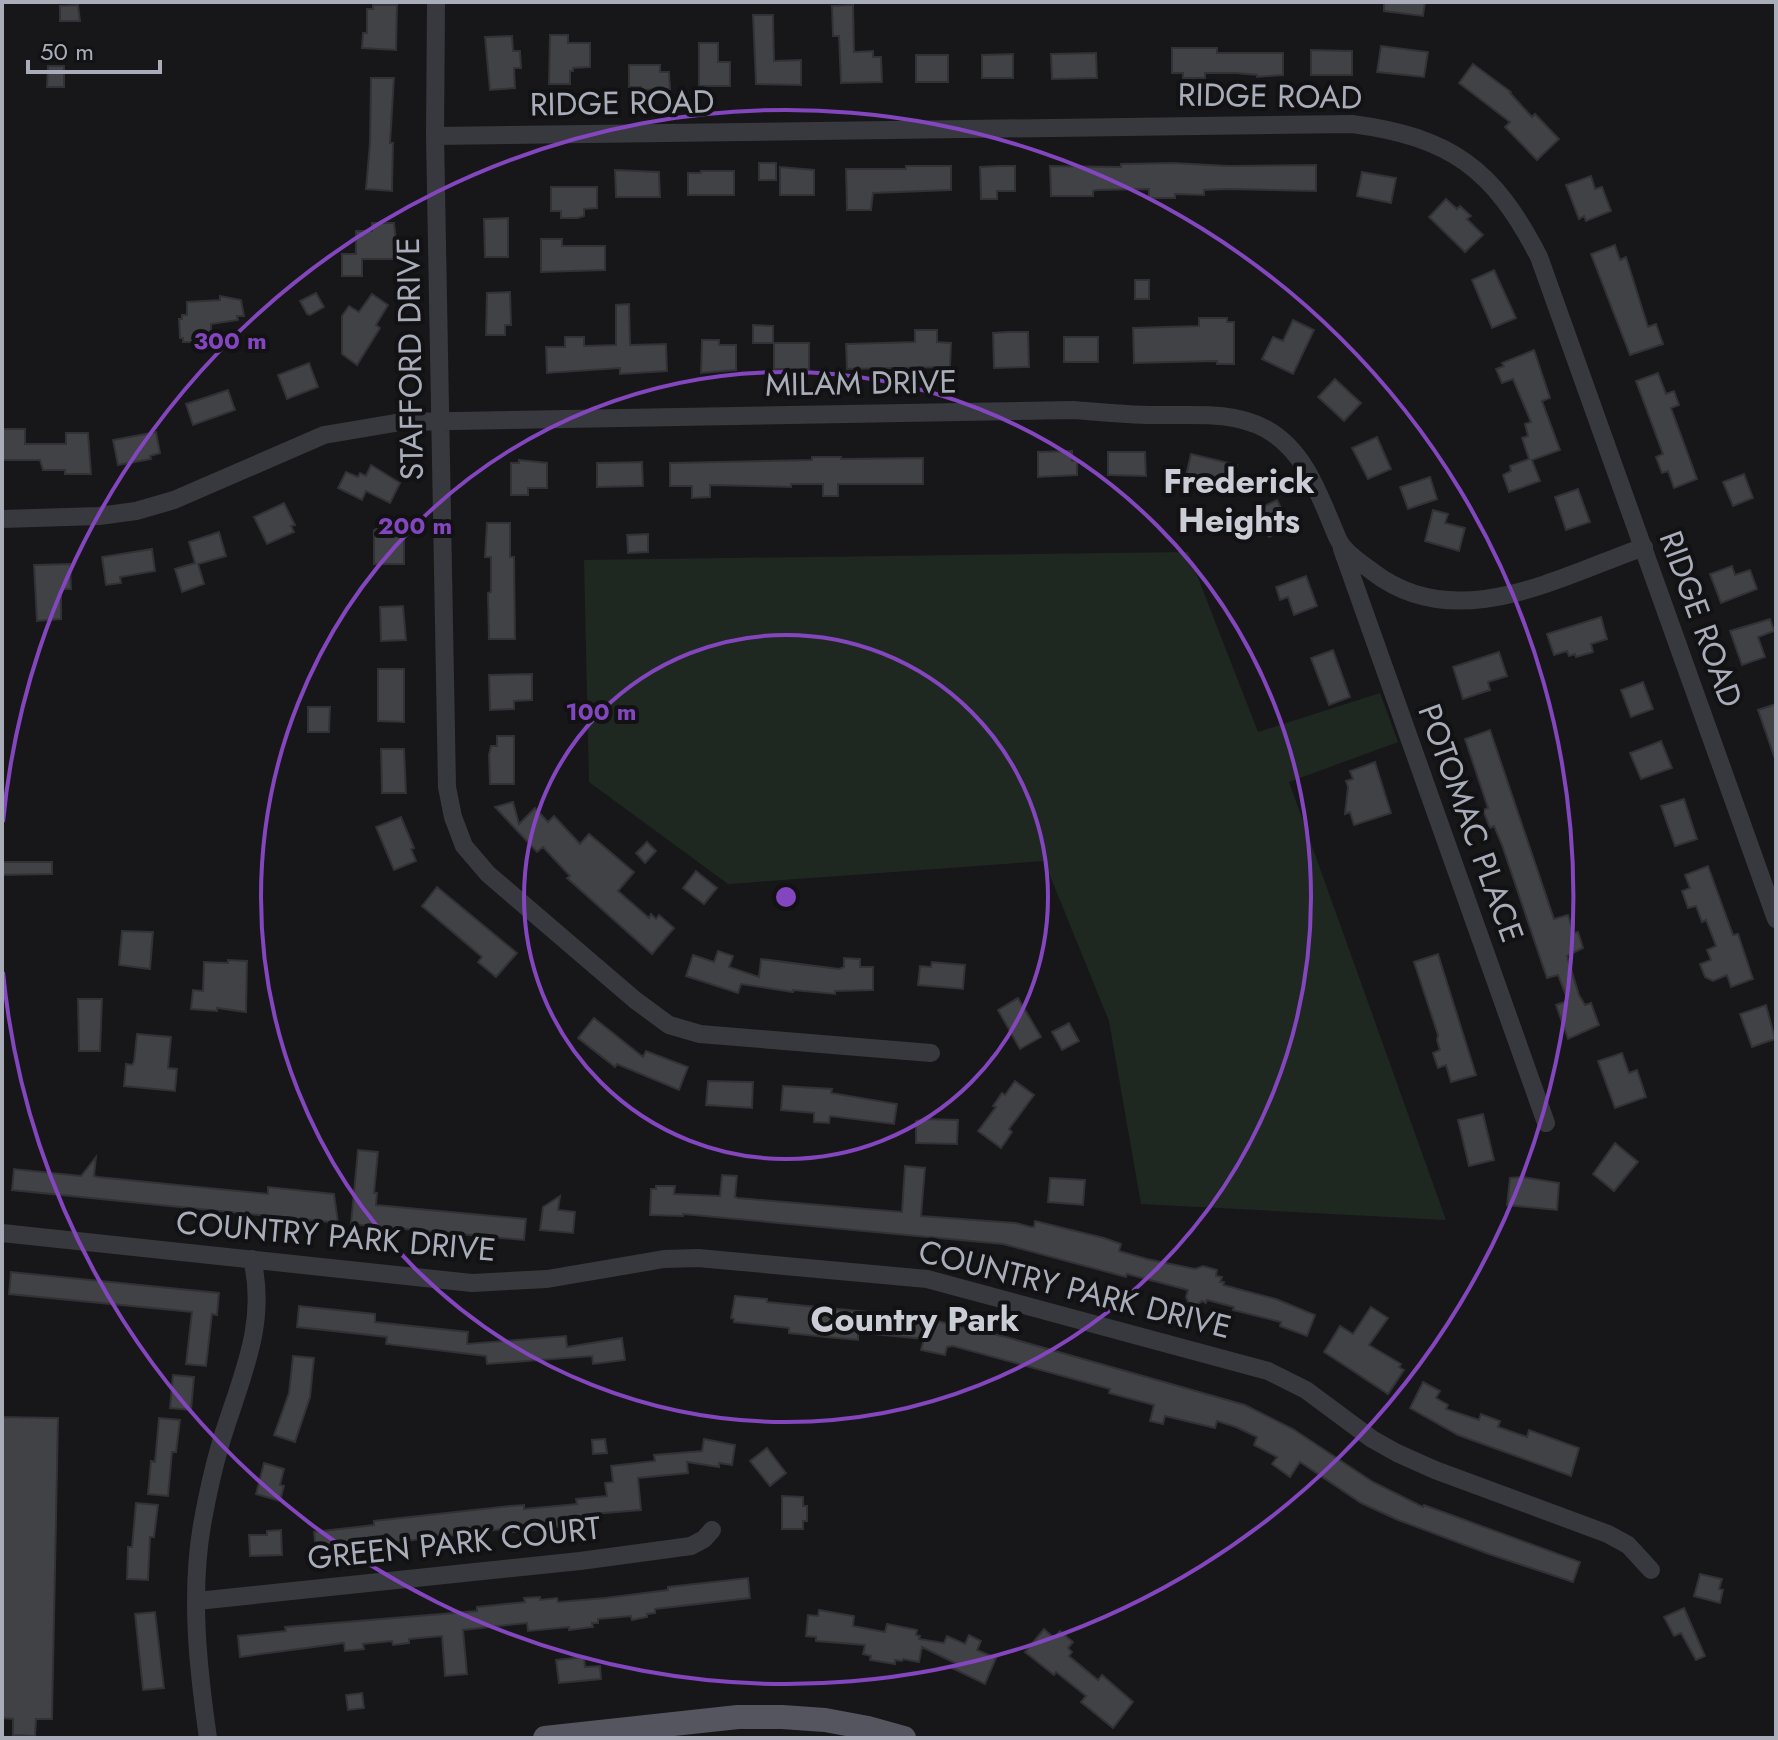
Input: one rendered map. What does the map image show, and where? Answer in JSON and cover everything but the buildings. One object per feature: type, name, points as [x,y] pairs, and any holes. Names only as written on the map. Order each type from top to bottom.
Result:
[{"type":"main road","points":[[545,1738],[738,1717],[782,1717],[854,1725],[904,1738]]},
{"type":"street","name":"STAFFORD DRIVE","points":[[436,2],[435,136],[447,787],[453,817],[464,846],[509,895],[669,1025],[700,1034],[931,1053]]},
{"type":"street","name":"RIDGE ROAD","points":[[435,136],[1337,124],[1383,128],[1442,148],[1483,175],[1505,200],[1539,257],[1776,919]]},
{"type":"street","name":"MILAM DRIVE","points":[[2,519],[99,516],[136,511],[174,500],[324,435],[401,422],[1073,410],[1226,416],[1267,430],[1296,454],[1308,472],[1340,543],[1379,577],[1404,591],[1458,602],[1504,597],[1644,547]]},
{"type":"street","name":"POTOMAC PLACE","points":[[1340,543],[1546,1123]]},
{"type":"street","name":"COUNTRY PARK DRIVE","points":[[2,1233],[472,1283],[547,1279],[664,1259],[698,1258],[946,1282],[1268,1371],[1306,1390],[1372,1439],[1397,1453],[1608,1534],[1628,1545],[1651,1570]]},
{"type":"street","points":[[208,1738],[201,1685],[197,1601],[202,1527],[212,1477],[257,1322],[259,1299],[252,1259]]},
{"type":"street","name":"GREEN PARK COURT","points":[[197,1601],[580,1561],[691,1546],[712,1530]]},
{"type":"shaded area","points":[[1188,552],[1258,732],[1380,693],[1398,742],[1289,782],[1446,1220],[1141,1204],[1109,1021],[1044,861],[728,884],[589,782],[584,560]]},
{"type":"district","name":"Frederick Heights","points":[[1239,500]]},
{"type":"district","name":"Country Park","points":[[915,1319]]}]
